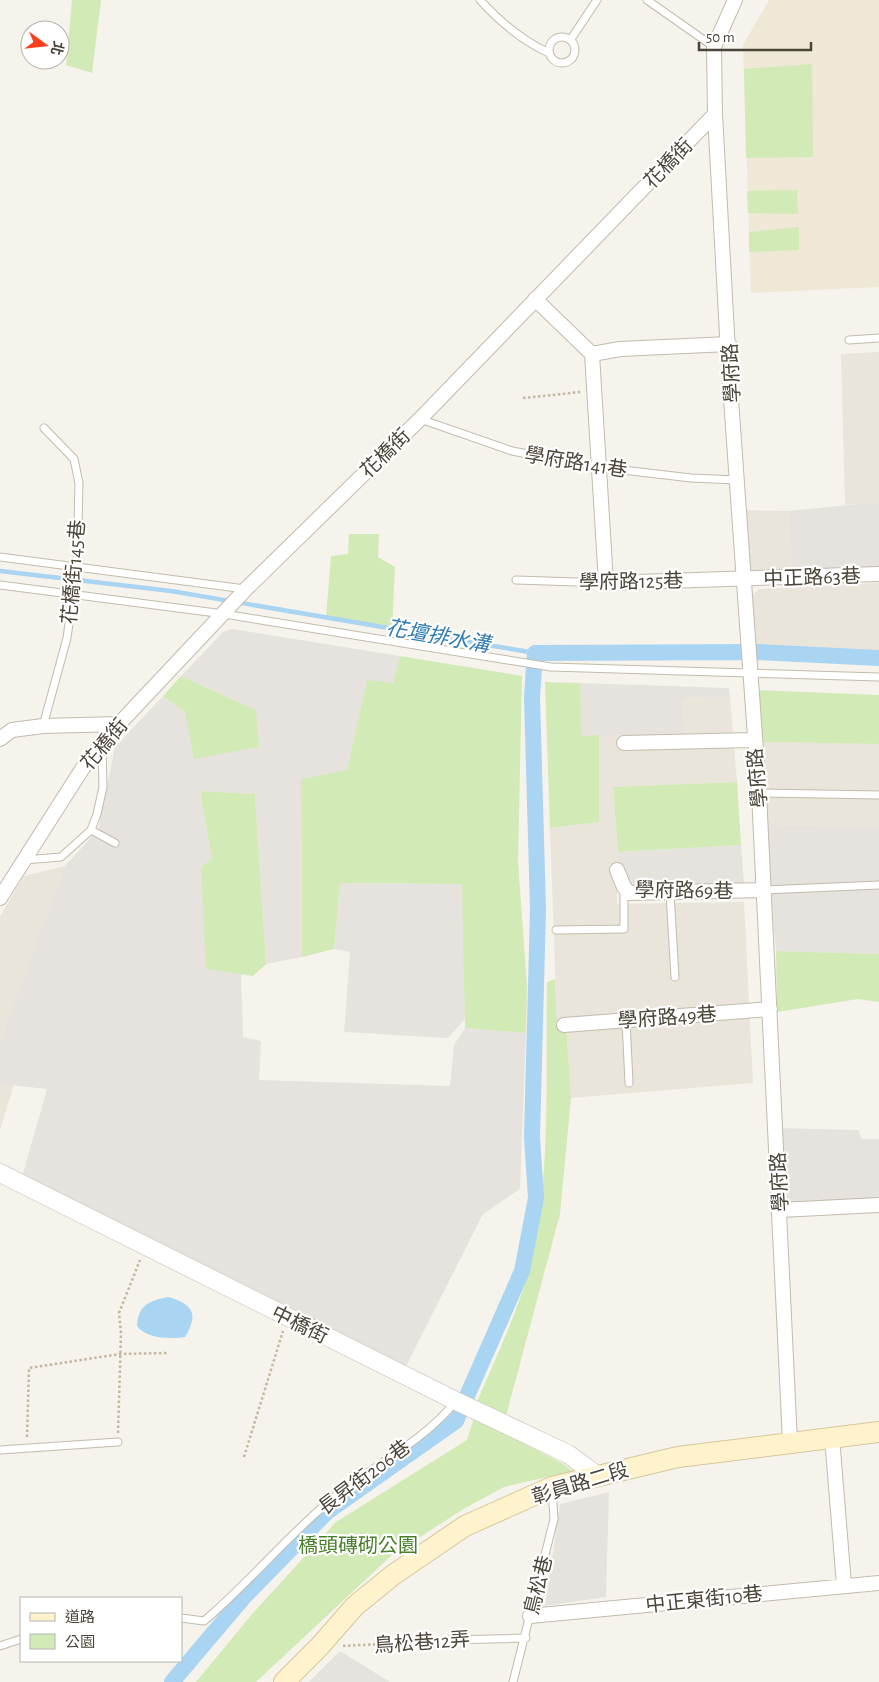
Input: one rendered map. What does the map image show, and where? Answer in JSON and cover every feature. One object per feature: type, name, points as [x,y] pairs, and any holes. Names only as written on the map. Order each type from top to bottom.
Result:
[{"type":"main road","name":"彰員路二段","points":[[284,1682],[319,1647],[355,1606],[393,1575],[457,1531],[552,1487],[678,1457],[879,1432]]},
{"type":"street","points":[[715,114],[714,47],[735,0]]},
{"type":"street","name":"花橋街","points":[[0,898],[86,762],[119,724],[246,589],[420,419],[715,114]]},
{"type":"street","name":"學府路","points":[[715,114],[749,643],[753,740],[764,890],[790,1442]]},
{"type":"street","points":[[535,299],[592,354],[597,467],[606,583]]},
{"type":"street","points":[[592,354],[620,349],[729,344]]},
{"type":"street","name":"中正路63巷","points":[[745,579],[879,574]]},
{"type":"street","name":"學府路125巷","points":[[606,583],[745,579]]},
{"type":"street","points":[[0,739],[12,730],[43,726],[119,724]]},
{"type":"street","points":[[624,743],[753,740]]},
{"type":"street","name":"學府路69巷","points":[[617,870],[624,887],[629,893],[764,890]]},
{"type":"street","name":"學府路49巷","points":[[564,1024],[770,1009]]},
{"type":"street","name":"中橋街","points":[[0,1173],[456,1402],[568,1454],[598,1476]]},
{"type":"street","points":[[780,1210],[879,1205]]},
{"type":"street","points":[[832,1437],[844,1585]]},
{"type":"street","name":"中正東街10巷","points":[[530,1616],[879,1583]]},
{"type":"lane","points":[[480,0],[497,19],[549,53],[557,63],[570,62],[576,51],[571,39]]},
{"type":"lane","points":[[571,39],[597,0]]},
{"type":"lane","points":[[647,0],[714,47]]},
{"type":"lane","points":[[549,53],[553,40],[562,37],[571,39]]},
{"type":"lane","points":[[849,340],[879,338]]},
{"type":"lane","name":"學府路141巷","points":[[420,419],[512,451],[597,467],[691,478],[738,480]]},
{"type":"lane","name":"花橋街145巷","points":[[43,726],[67,638],[77,566],[79,483],[74,460],[44,428]]},
{"type":"lane","points":[[0,557],[246,589]]},
{"type":"lane","name":"學府路125巷","points":[[516,580],[606,583]]},
{"type":"lane","points":[[0,584],[224,614],[551,667],[750,668],[879,677]]},
{"type":"lane","points":[[24,860],[61,858],[91,830],[103,787],[102,743]]},
{"type":"lane","points":[[758,793],[879,795]]},
{"type":"lane","points":[[91,830],[115,843]]},
{"type":"lane","points":[[764,890],[879,885]]},
{"type":"lane","points":[[556,930],[624,929],[624,887]]},
{"type":"lane","points":[[670,893],[675,977]]},
{"type":"lane","points":[[626,1020],[629,1082]]},
{"type":"lane","name":"長昇街206巷","points":[[182,1618],[204,1622],[220,1608],[284,1541],[327,1504],[440,1422],[456,1402]]},
{"type":"lane","points":[[0,1450],[118,1442]]},
{"type":"lane","name":"鳥松巷","points":[[513,1682],[526,1638],[554,1518],[552,1487]]},
{"type":"lane","name":"鳥松巷12弄","points":[[449,1640],[526,1638]]},
{"type":"lane","points":[[0,1646],[20,1639]]},
{"type":"path","points":[[523,398],[593,391]]},
{"type":"path","points":[[118,1442],[119,1313],[144,1246]]},
{"type":"path","points":[[244,1457],[287,1318]]},
{"type":"path","points":[[27,1448],[29,1368],[120,1354],[169,1353]]},
{"type":"path","name":"鳥松巷12弄","points":[[319,1647],[449,1640]]},
{"type":"shaded area","points":[[769,0],[879,0],[879,287],[751,293],[743,45]]},
{"type":"shaded area","points":[[879,352],[879,502],[845,505],[841,354]]},
{"type":"shaded area","points":[[879,502],[879,569],[792,574],[788,511]]},
{"type":"shaded area","points":[[743,510],[788,511],[792,574],[753,575],[744,566]]},
{"type":"shaded area","points":[[879,583],[879,653],[751,650],[747,600],[759,589]]},
{"type":"shaded area","points":[[232,629],[400,656],[393,683],[367,681],[347,771],[301,779],[302,957],[266,964],[255,794],[200,791],[212,859],[206,969],[241,973],[243,1037],[261,1041],[259,1080],[450,1086],[454,1045],[465,1028],[526,1033],[520,1189],[483,1214],[404,1370],[21,1180],[47,1089],[0,1084],[0,1043],[65,866],[98,830],[115,747],[163,696],[185,712],[256,710],[181,676],[223,632]]},
{"type":"shaded area","points":[[580,683],[729,688],[730,697],[682,699],[683,733],[582,737]]},
{"type":"shaded area","points":[[730,697],[737,782],[613,787],[618,852],[617,904],[744,902],[753,1083],[571,1098],[566,1024],[557,1024],[550,828],[599,822],[599,735],[682,733],[682,699]]},
{"type":"shaded area","points":[[763,742],[879,744],[879,827],[765,825]]},
{"type":"shaded area","points":[[765,825],[879,827],[879,954],[776,951]]},
{"type":"shaded area","points":[[741,845],[744,884],[617,889],[618,852]]},
{"type":"shaded area","points":[[65,866],[0,1043],[0,916],[24,876]]},
{"type":"shaded area","points":[[340,883],[463,884],[465,1019],[448,1038],[344,1032],[350,952],[334,949]]},
{"type":"shaded area","points":[[0,1084],[14,1084],[0,1130]]},
{"type":"shaded area","points":[[778,1128],[859,1130],[861,1139],[879,1139],[879,1205],[794,1208],[785,1200]]},
{"type":"shaded area","points":[[609,1492],[606,1597],[545,1606],[560,1504]]},
{"type":"shaded area","points":[[340,1651],[390,1682],[309,1682]]},
{"type":"green space","points":[[72,0],[101,0],[92,73],[70,66]]},
{"type":"green space","points":[[812,64],[813,157],[746,158],[744,69]]},
{"type":"green space","points":[[797,190],[798,214],[748,213],[747,191]]},
{"type":"green space","points":[[799,227],[799,250],[749,252],[749,232]]},
{"type":"green space","points":[[349,534],[379,534],[378,557],[395,567],[392,631],[326,617],[331,556],[348,554]]},
{"type":"green space","points":[[400,656],[522,676],[518,862],[527,986],[526,1033],[465,1028],[462,884],[340,883],[334,949],[302,957],[301,779],[347,770],[367,680],[393,683]]},
{"type":"green space","points":[[181,676],[256,710],[259,747],[194,759],[185,712],[163,696]]},
{"type":"green space","points":[[545,682],[580,683],[582,736],[599,735],[599,822],[550,828]]},
{"type":"green space","points":[[755,690],[879,695],[879,744],[763,742]]},
{"type":"green space","points":[[737,782],[741,845],[618,852],[613,787]]},
{"type":"green space","points":[[200,791],[255,794],[266,964],[253,976],[206,969],[201,867],[212,859]]},
{"type":"green space","points":[[776,951],[879,954],[879,1002],[858,999],[777,1012]]},
{"type":"green space","points":[[555,979],[557,1023],[566,1024],[571,1098],[560,1214],[506,1416],[477,1402],[521,1297],[538,1227],[545,1157],[547,982]]},
{"type":"green space","name":"橋頭磚砌公園","points":[[474,1418],[562,1463],[573,1471],[504,1487],[465,1508],[392,1555],[256,1682],[196,1682],[253,1613],[336,1522],[467,1440]]},
{"type":"water","points":[[168,1297],[183,1303],[191,1311],[192,1322],[185,1337],[166,1338],[153,1336],[137,1326],[140,1313],[146,1305],[155,1300]]},
{"type":"waterway","name":"花壇排水溝","points":[[0,571],[171,591],[535,653]]},
{"type":"waterway","points":[[172,1682],[244,1597],[327,1512],[456,1421],[522,1271],[536,1198],[532,1137],[538,909],[532,697],[535,653],[759,652],[879,658]]}]
